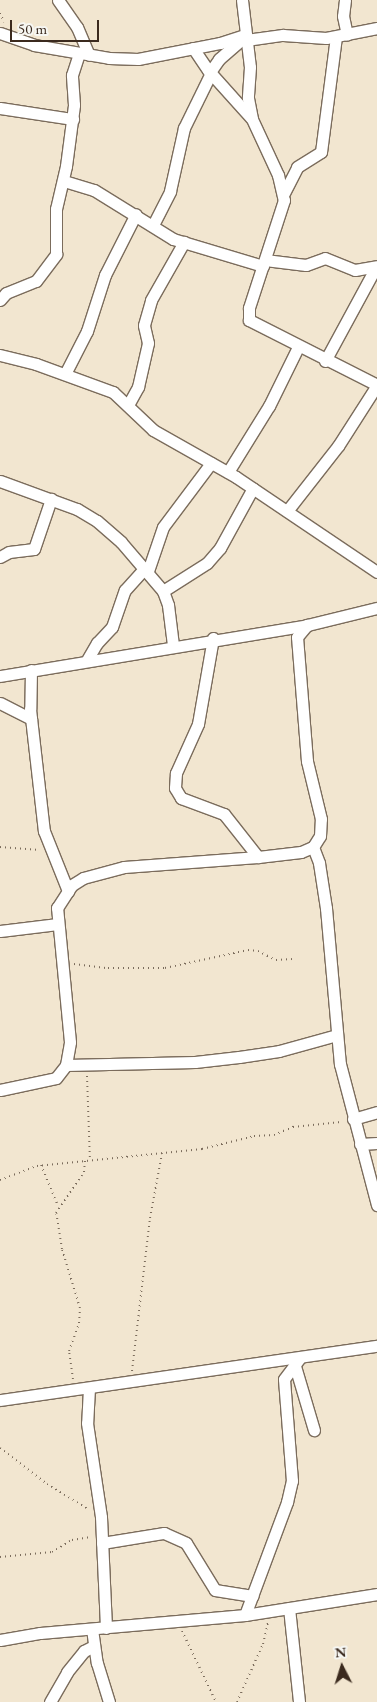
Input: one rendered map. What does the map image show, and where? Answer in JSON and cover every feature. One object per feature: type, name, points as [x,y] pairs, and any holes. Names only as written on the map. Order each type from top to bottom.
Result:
[{"type":"street","points":[[0,300],[6,292],[36,281],[56,254],[56,209],[64,181],[73,119],[72,75],[84,54],[76,27],[58,0]]},
{"type":"street","points":[[242,0],[252,119]]},
{"type":"street","points":[[283,195],[297,167],[320,152],[341,36],[345,0]]},
{"type":"street","points":[[0,33],[34,45],[84,54],[138,59],[245,38],[283,35],[341,36],[377,28]]},
{"type":"street","points":[[153,225],[170,191],[184,128],[210,73],[219,59],[245,38]]},
{"type":"street","points":[[193,48],[210,73],[252,119],[278,175],[283,195],[284,200],[249,308],[248,320],[325,361],[377,385],[338,446],[287,512]]},
{"type":"street","points":[[0,108],[73,119]]},
{"type":"street","points":[[64,181],[94,190],[184,242],[264,263],[306,265],[325,258],[355,270],[376,267]]},
{"type":"street","points":[[65,374],[87,332],[105,275],[136,214]]},
{"type":"street","points":[[128,405],[138,387],[148,343],[144,325],[151,300],[184,242]]},
{"type":"street","points":[[325,361],[376,267]]},
{"type":"street","points":[[228,472],[269,406],[298,347]]},
{"type":"street","points":[[0,355],[65,374],[113,392],[153,430],[228,472],[377,572]]},
{"type":"street","points":[[88,660],[97,643],[112,627],[125,590],[146,570],[163,527],[211,463]]},
{"type":"street","points":[[0,481],[51,498],[97,521],[146,570],[163,591],[168,605],[173,645]]},
{"type":"street","points":[[163,591],[207,563],[220,548],[253,488]]},
{"type":"street","points":[[0,557],[9,552],[34,548],[51,498]]},
{"type":"street","points":[[0,676],[213,638],[307,625],[377,608]]},
{"type":"street","points":[[0,1090],[56,1078],[66,1065],[70,1042],[57,908],[68,891],[83,878],[124,867],[258,857],[301,852],[313,847],[320,836],[320,819],[307,762],[298,658],[298,636],[307,625]]},
{"type":"street","points":[[213,638],[198,724],[176,773],[175,788],[181,798],[224,814],[258,857]]},
{"type":"street","points":[[31,670],[31,720],[44,830],[68,891]]},
{"type":"street","points":[[0,703],[31,720]]},
{"type":"street","points":[[313,847],[319,862],[326,908],[337,1035],[353,1118],[377,1205]]},
{"type":"street","points":[[0,931],[58,924]]},
{"type":"street","points":[[66,1065],[86,1066],[239,1057],[279,1050],[337,1035]]},
{"type":"street","points":[[353,1118],[377,1112]]},
{"type":"street","points":[[360,1144],[377,1143]]},
{"type":"street","points":[[0,1400],[128,1382],[297,1362],[377,1346]]},
{"type":"street","points":[[297,1362],[314,1430]]},
{"type":"street","points":[[245,1614],[253,1596],[292,1481],[284,1386],[286,1375],[297,1362]]},
{"type":"street","points":[[84,1389],[87,1423],[101,1517],[106,1628]]},
{"type":"street","points":[[102,1539],[164,1533],[186,1543],[215,1590],[253,1596]]},
{"type":"street","points":[[0,1640],[245,1614],[377,1594]]},
{"type":"street","points":[[289,1608],[299,1702]]},
{"type":"street","points":[[92,1630],[94,1646],[109,1702]]},
{"type":"street","points":[[50,1702],[67,1672],[84,1651],[94,1646]]},
{"type":"path","points":[[0,847],[51,851]]},
{"type":"path","points":[[62,964],[165,968],[248,950],[258,951],[276,960],[292,958]]},
{"type":"path","points":[[86,1066],[90,1160]]},
{"type":"path","points":[[0,1180],[41,1165],[226,1146],[254,1136],[274,1135],[293,1127],[318,1126],[353,1118]]},
{"type":"path","points":[[128,1382],[137,1350],[141,1288],[162,1153]]},
{"type":"path","points":[[84,1389],[72,1376],[69,1351],[79,1322],[80,1308],[62,1249],[56,1213],[58,1206],[72,1193],[84,1172],[85,1160]]},
{"type":"path","points":[[41,1165],[58,1206]]},
{"type":"path","points":[[0,1448],[48,1484],[101,1517]]},
{"type":"path","points":[[0,1557],[52,1552],[72,1540],[102,1539]]},
{"type":"path","points":[[238,1702],[263,1644],[269,1611]]},
{"type":"path","points":[[178,1622],[216,1702]]}]
